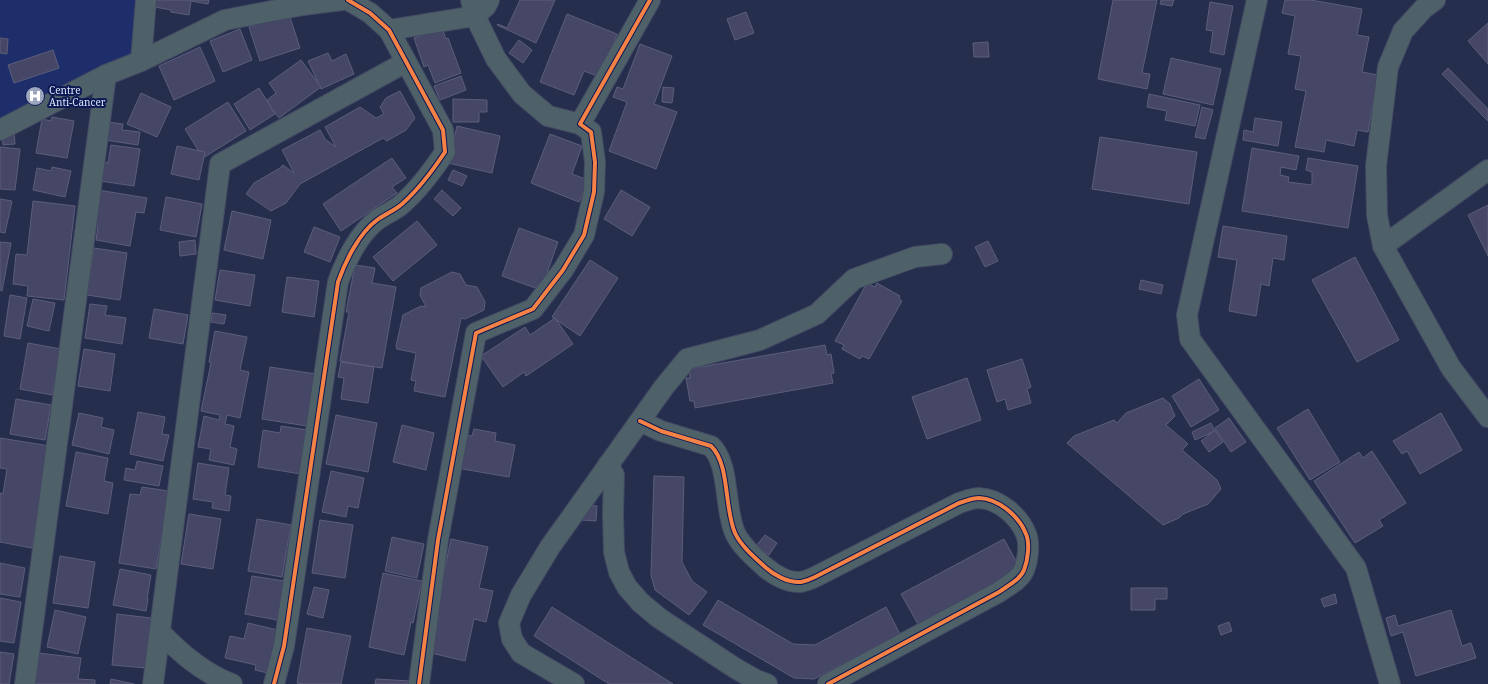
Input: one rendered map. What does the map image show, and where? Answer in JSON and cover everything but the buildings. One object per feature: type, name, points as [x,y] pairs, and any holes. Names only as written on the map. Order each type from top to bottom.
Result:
[{"type":"street","points":[[141,60],[146,0]]},
{"type":"street","points":[[0,130],[106,75],[225,20],[302,5],[342,0]]},
{"type":"street","points":[[274,684],[284,646],[338,282],[344,267],[365,233],[376,221],[403,203],[425,180],[445,152],[443,130],[389,30],[370,13],[348,0]]},
{"type":"street","points":[[389,30],[486,6],[489,0]]},
{"type":"street","points":[[580,124],[650,0]]},
{"type":"street","points":[[1257,0],[1187,315],[1190,338],[1356,568],[1390,684]]},
{"type":"street","points":[[1435,0],[1424,8],[1403,31],[1388,67],[1376,166],[1377,215],[1383,246],[1451,368],[1488,417]]},
{"type":"street","points":[[419,684],[438,540],[476,332],[533,310],[563,270],[584,235],[594,192],[595,162],[591,132],[580,124],[548,116],[522,94],[496,59],[474,8]]},
{"type":"street","points":[[153,684],[220,164],[406,62]]},
{"type":"street","points":[[25,684],[106,75]]},
{"type":"street","points":[[1383,246],[1488,170]]},
{"type":"street","points":[[574,684],[521,653],[512,638],[509,623],[521,595],[550,547],[664,387],[687,359],[760,340],[817,314],[854,278],[915,257],[942,254]]},
{"type":"street","points":[[640,421],[661,430],[711,446],[717,452],[722,465],[730,517],[735,534],[750,554],[771,572],[784,580],[800,582],[815,577],[959,503],[972,498],[994,501],[1008,510],[1020,522],[1027,535],[1028,549],[1024,571],[1016,580],[999,592],[828,684]]},
{"type":"street","points":[[608,465],[614,475],[614,552],[619,572],[627,587],[640,602],[659,618],[735,668],[756,680],[767,684]]},
{"type":"street","points":[[160,632],[172,646],[216,678],[232,684]]},
{"type":"shaded area","name":"Centre Anti-Cancer","points":[[0,0],[146,0],[141,61],[0,131]]},
{"type":"cycle path","points":[[274,684],[284,646],[338,282],[353,248],[364,232],[377,220],[399,206],[408,198],[436,166],[445,152],[443,130],[389,30],[370,13],[348,0]]},
{"type":"cycle path","points":[[419,684],[438,540],[476,333],[533,309],[563,270],[584,235],[594,192],[595,162],[591,132],[580,124],[650,0]]},
{"type":"cycle path","points":[[640,421],[661,431],[711,446],[717,454],[721,464],[729,511],[735,533],[748,551],[769,570],[777,576],[791,581],[807,581],[959,503],[971,499],[986,499],[1001,505],[1019,521],[1026,534],[1028,547],[1027,561],[1024,570],[1016,580],[999,592],[828,684]]},
{"type":"place","name":"Centre Anti-Cancer","points":[[35,96]]}]
